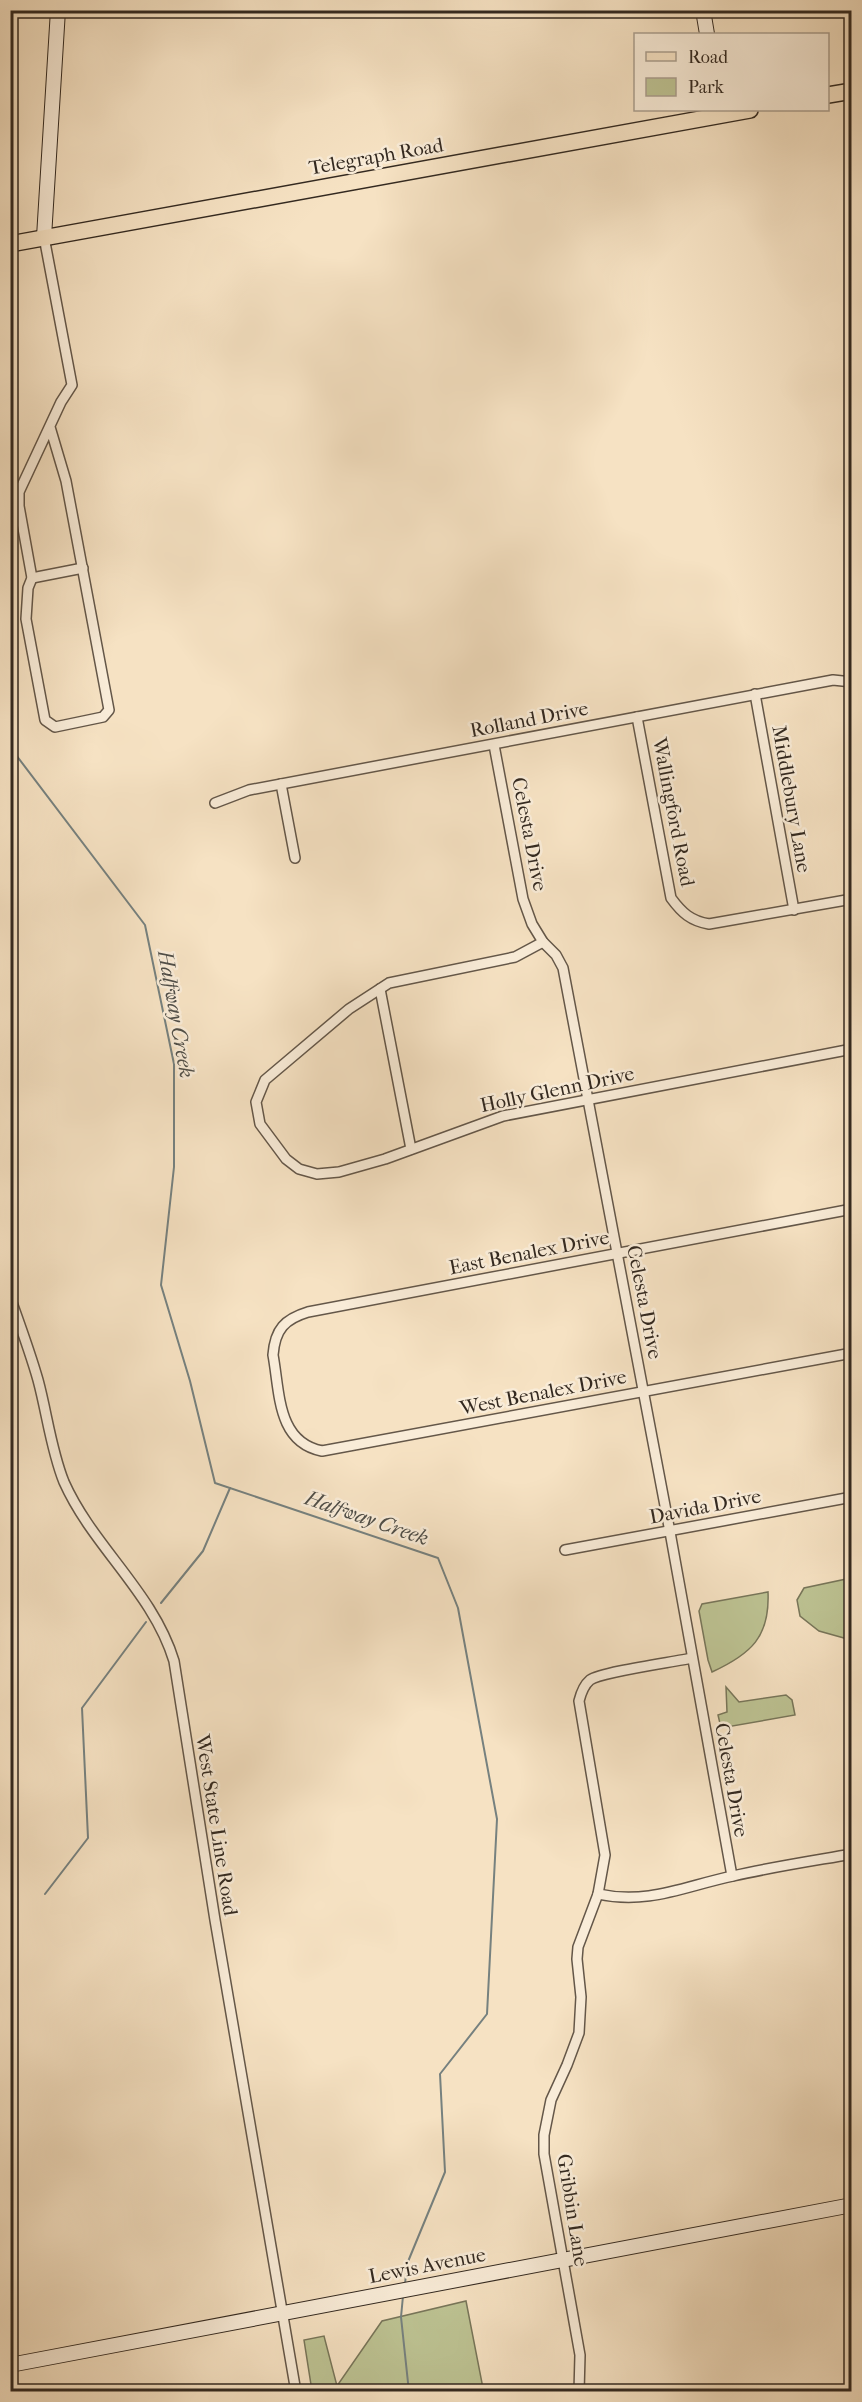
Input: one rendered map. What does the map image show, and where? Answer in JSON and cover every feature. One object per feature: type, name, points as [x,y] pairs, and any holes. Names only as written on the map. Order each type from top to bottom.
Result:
[{"type":"main road","points":[[44,237],[58,10]]},
{"type":"main road","points":[[704,14],[709,33]]},
{"type":"main road","points":[[829,95],[852,92]]},
{"type":"main road","name":"Telegraph Road","points":[[10,244],[735,111]]},
{"type":"main road","name":"Lewis Avenue","points":[[10,2365],[852,2205]]},
{"type":"street","points":[[44,237],[72,385],[61,402],[19,492],[19,506],[32,578],[28,588],[26,619],[45,720],[55,727],[104,717],[109,710],[66,481],[50,427]]},
{"type":"street","points":[[32,578],[83,568]]},
{"type":"street","name":"Rolland Drive","points":[[215,803],[249,790],[280,784],[833,680],[851,682]]},
{"type":"street","name":"Middlebury Lane","points":[[755,694],[794,910]]},
{"type":"street","name":"Wallingford Road","points":[[638,717],[671,898],[681,911],[699,923],[709,924],[794,910]]},
{"type":"street","name":"Celesta Drive","points":[[494,745],[523,899],[532,924],[563,968],[670,1532],[732,1876]]},
{"type":"street","points":[[280,784],[295,858]]},
{"type":"street","points":[[794,910],[852,899]]},
{"type":"street","points":[[411,1149],[380,989],[389,983],[404,979],[515,957],[543,942]]},
{"type":"street","name":"Holly Glenn Drive","points":[[380,989],[349,1009],[265,1080],[256,1102],[260,1124],[286,1159],[299,1169],[317,1174],[339,1172],[503,1116],[852,1049]]},
{"type":"street","name":"East Benalex Drive","points":[[279,1389],[273,1355],[274,1346],[281,1327],[297,1315],[852,1209]]},
{"type":"street","name":"West State Line Road","points":[[10,1298],[38,1379],[64,1481],[87,1520],[149,1607],[167,1638],[174,1661],[218,1938],[296,2391]]},
{"type":"street","name":"West Benalex Drive","points":[[279,1389],[286,1423],[294,1437],[302,1445],[322,1451],[852,1353]]},
{"type":"street","name":"Davida Drive","points":[[565,1550],[852,1497]]},
{"type":"street","name":"Gribbin Lane","points":[[579,2391],[580,2355],[546,2172],[544,2135],[551,2100],[579,2033],[581,1996],[578,1978],[578,1947],[597,1894],[605,1855],[579,1701],[591,1680],[606,1674],[692,1658]]},
{"type":"street","points":[[597,1894],[618,1899],[648,1897],[678,1892],[732,1876],[852,1854]]},
{"type":"green space","points":[[851,1578],[851,1640],[819,1631],[800,1616],[797,1600],[804,1588]]},
{"type":"green space","points":[[768,1592],[766,1621],[755,1642],[737,1658],[712,1672],[699,1611],[702,1604]]},
{"type":"green space","points":[[726,1687],[739,1702],[786,1695],[792,1700],[795,1715],[721,1728],[718,1715],[727,1712]]},
{"type":"green space","points":[[466,2301],[482,2383],[481,2391],[312,2391],[304,2340],[324,2336],[337,2386],[382,2321]]},
{"type":"waterway","name":"Halfway Creek","points":[[10,747],[145,925],[174,1064],[174,1167],[161,1285],[190,1381],[215,1483],[438,1558],[458,1608],[497,1819],[487,2014],[440,2074],[445,2172],[407,2264],[405,2284]]},
{"type":"waterway","points":[[161,1603],[203,1551],[230,1488]]},
{"type":"waterway","points":[[45,1894],[88,1838],[82,1708],[146,1622]]},
{"type":"waterway","name":"Halfway Creek","points":[[403,2296],[401,2317],[409,2392]]}]
